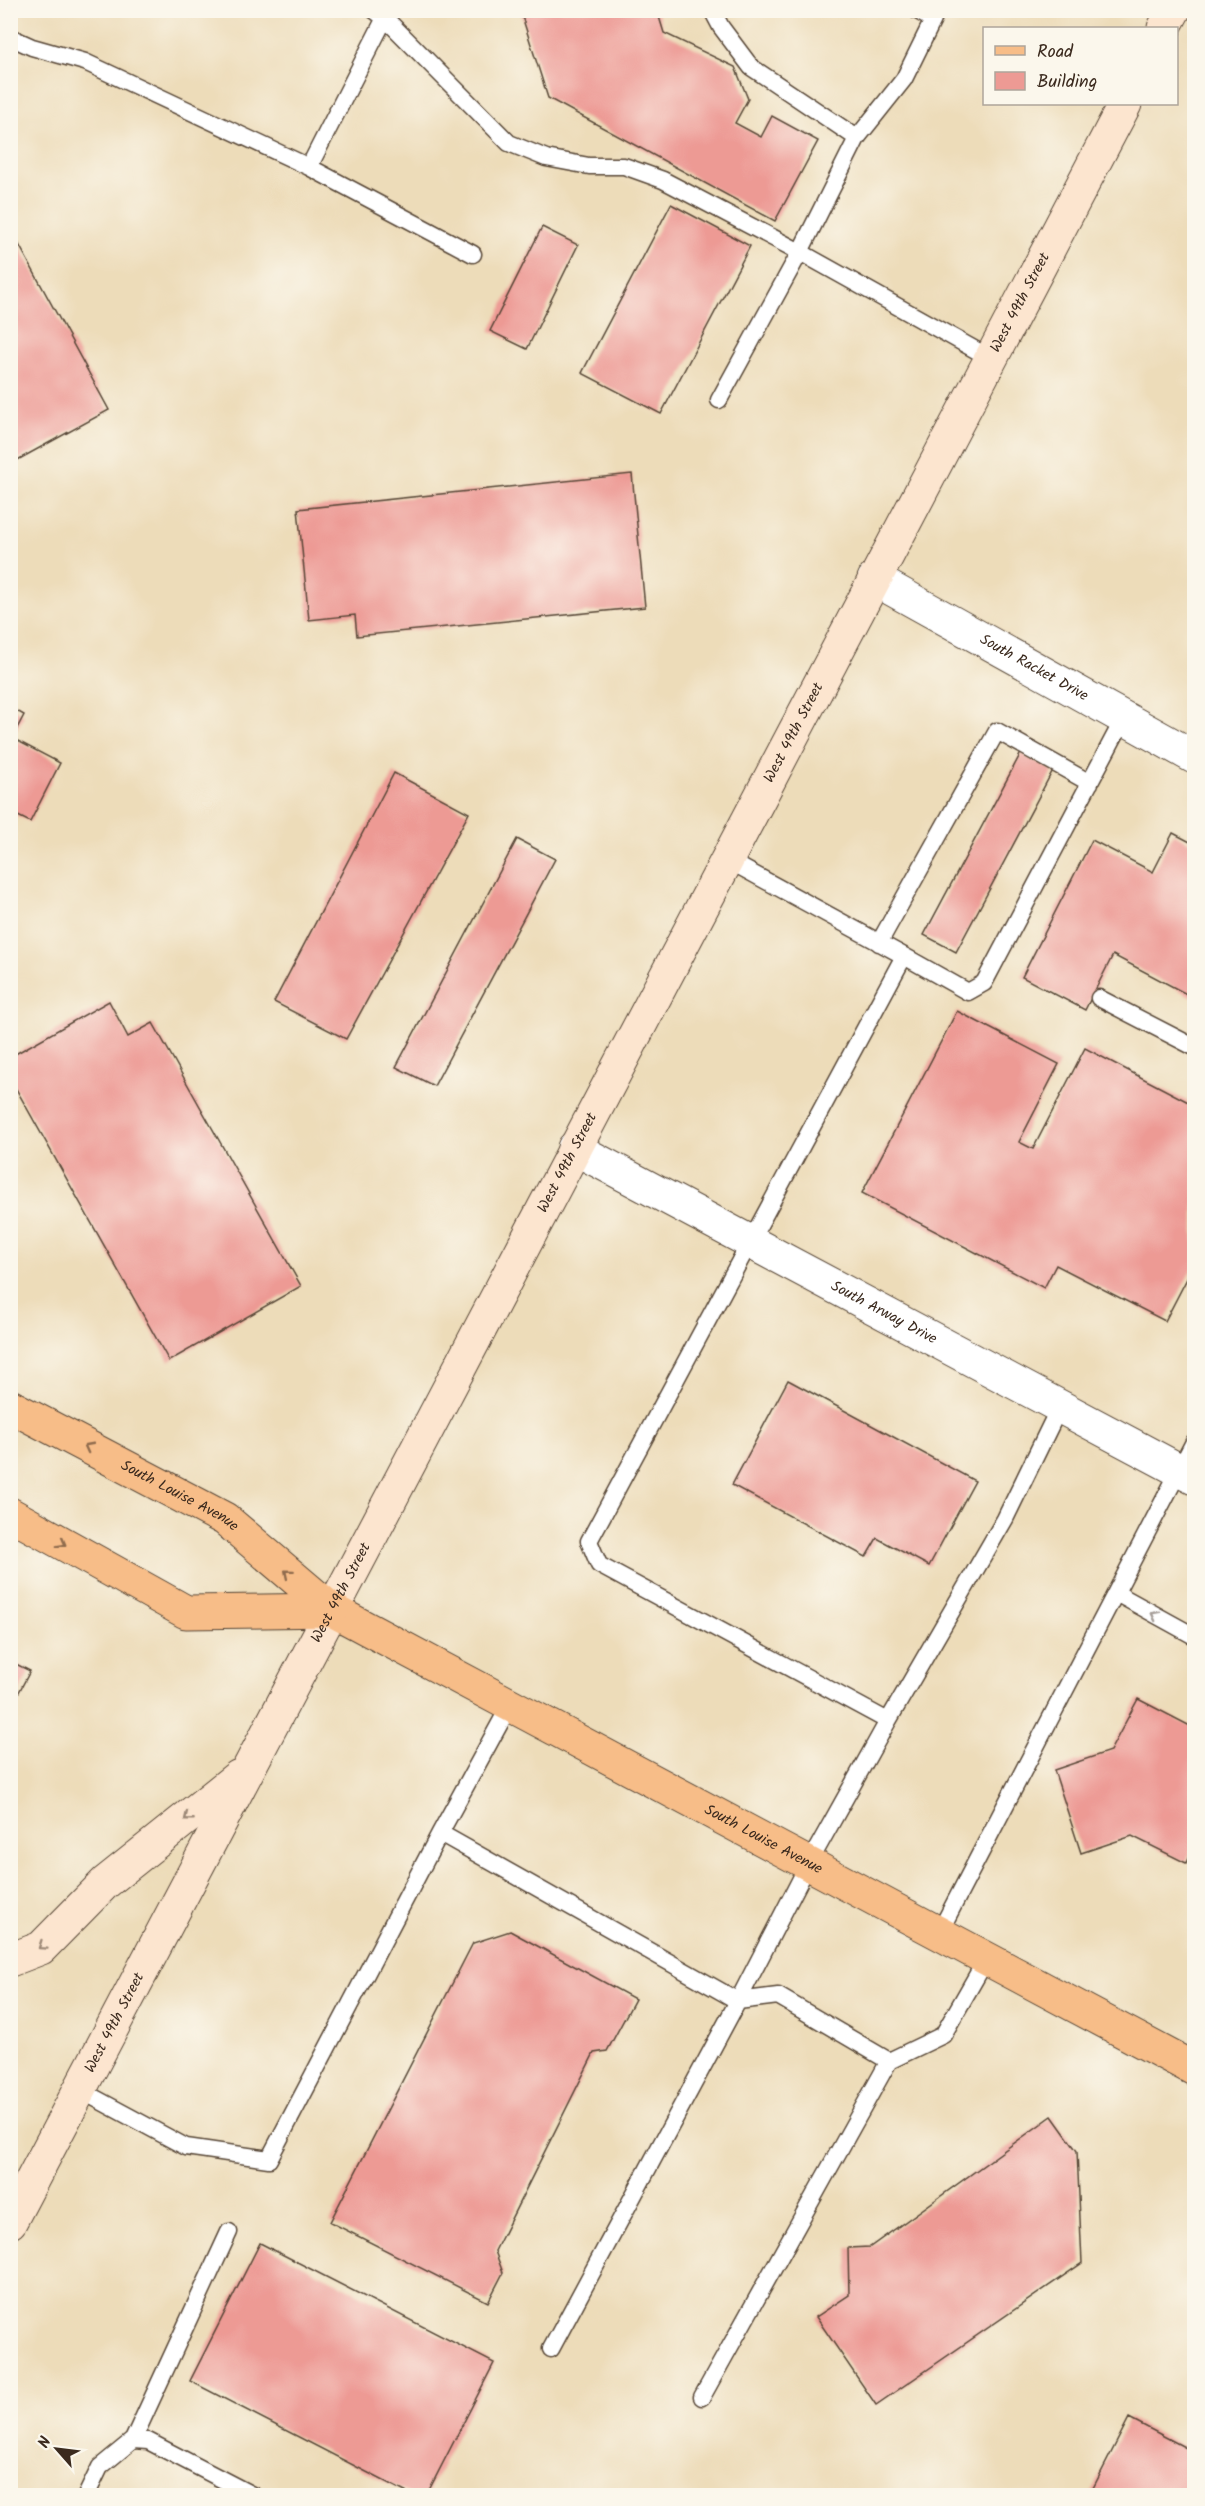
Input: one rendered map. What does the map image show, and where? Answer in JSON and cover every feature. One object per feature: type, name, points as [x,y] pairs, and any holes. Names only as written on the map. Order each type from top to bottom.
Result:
[{"type":"main road","points":[[1165,27],[1174,10]]},
{"type":"main road","name":"West 49th Street","points":[[10,2222],[1124,105]]},
{"type":"main road","name":"South Louise Avenue","points":[[10,1406],[225,1519],[332,1610],[1194,2069]]},
{"type":"main road","name":"South Louise Avenue","points":[[10,1514],[186,1612],[332,1610]]},
{"type":"main road","points":[[10,1960],[41,1948],[105,1883],[250,1767]]},
{"type":"street","name":"South Racket Drive","points":[[874,579],[1194,757]]},
{"type":"street","name":"South Arway Drive","points":[[574,1148],[1187,1474]]},
{"type":"lane","points":[[712,10],[751,67],[857,138]]},
{"type":"lane","points":[[719,400],[800,252],[857,138],[904,79],[933,20],[916,10]]},
{"type":"lane","points":[[309,167],[383,13],[509,142],[546,159],[589,166],[624,166],[663,180],[800,252],[990,358]]},
{"type":"lane","points":[[10,37],[32,47],[85,62],[309,167],[472,254]]},
{"type":"lane","points":[[726,859],[968,992],[984,983],[1125,718]]},
{"type":"lane","points":[[879,943],[997,731],[1090,783]]},
{"type":"lane","points":[[888,1721],[599,1565],[589,1541],[904,956]]},
{"type":"lane","points":[[1100,998],[1194,1047]]},
{"type":"lane","points":[[551,2349],[738,2001],[808,1863],[1005,1519],[1060,1406]]},
{"type":"lane","points":[[939,1933],[1116,1593],[1187,1474],[1194,1442]]},
{"type":"lane","points":[[1116,1593],[1194,1635]]},
{"type":"lane","points":[[80,2090],[186,2147],[269,2159],[440,1833],[510,1705]]},
{"type":"lane","points":[[440,1833],[738,2001],[778,1996],[889,2061]]},
{"type":"lane","points":[[702,2397],[889,2061],[943,2035],[987,1958]]},
{"type":"lane","points":[[86,2496],[100,2467],[133,2439],[229,2232]]},
{"type":"lane","points":[[133,2439],[148,2441],[254,2496]]},
{"type":"building","points":[[520,10],[657,10],[664,33],[735,67],[748,99],[735,123],[761,137],[772,116],[818,141],[775,221],[548,98]]},
{"type":"building","points":[[671,204],[750,246],[661,414],[582,373]]},
{"type":"building","points":[[542,227],[578,245],[527,349],[490,331]]},
{"type":"building","points":[[10,228],[109,410],[12,463],[10,461]]},
{"type":"building","points":[[632,474],[645,607],[357,636],[355,615],[309,620],[298,509]]},
{"type":"building","points":[[10,707],[24,715],[12,738],[60,763],[30,822],[10,812]]},
{"type":"building","points":[[1021,753],[1053,770],[956,952],[924,935]]},
{"type":"building","points":[[394,773],[469,813],[346,1039],[274,1002]]},
{"type":"building","points":[[1173,833],[1194,844],[1194,998],[1113,955],[1085,1010],[1022,977],[1092,840],[1153,872]]},
{"type":"building","points":[[517,839],[555,859],[434,1086],[396,1067]]},
{"type":"building","points":[[109,1001],[128,1037],[153,1023],[301,1286],[169,1361],[10,1078],[10,1057]]},
{"type":"building","points":[[957,1011],[1059,1064],[1019,1142],[1033,1149],[1085,1048],[1194,1105],[1194,1265],[1165,1321],[1056,1265],[1044,1288],[862,1193]]},
{"type":"building","points":[[788,1380],[975,1481],[929,1566],[877,1538],[866,1557],[732,1485]]},
{"type":"building","points":[[10,1661],[30,1671],[10,1709]]},
{"type":"building","points":[[1138,1699],[1190,1726],[1194,1725],[1194,1844],[1186,1863],[1132,1836],[1081,1853],[1054,1770],[1110,1751]]},
{"type":"building","points":[[510,1931],[635,1999],[607,2051],[594,2053],[495,2251],[503,2273],[488,2302],[330,2222],[473,1943]]},
{"type":"building","points":[[1052,2116],[1077,2151],[1082,2263],[876,2405],[816,2317],[849,2295],[848,2248],[870,2247]]},
{"type":"building","points":[[260,2243],[494,2363],[426,2496],[413,2496],[190,2381]]},
{"type":"building","points":[[1129,2418],[1194,2452],[1194,2496],[1089,2496]]}]
